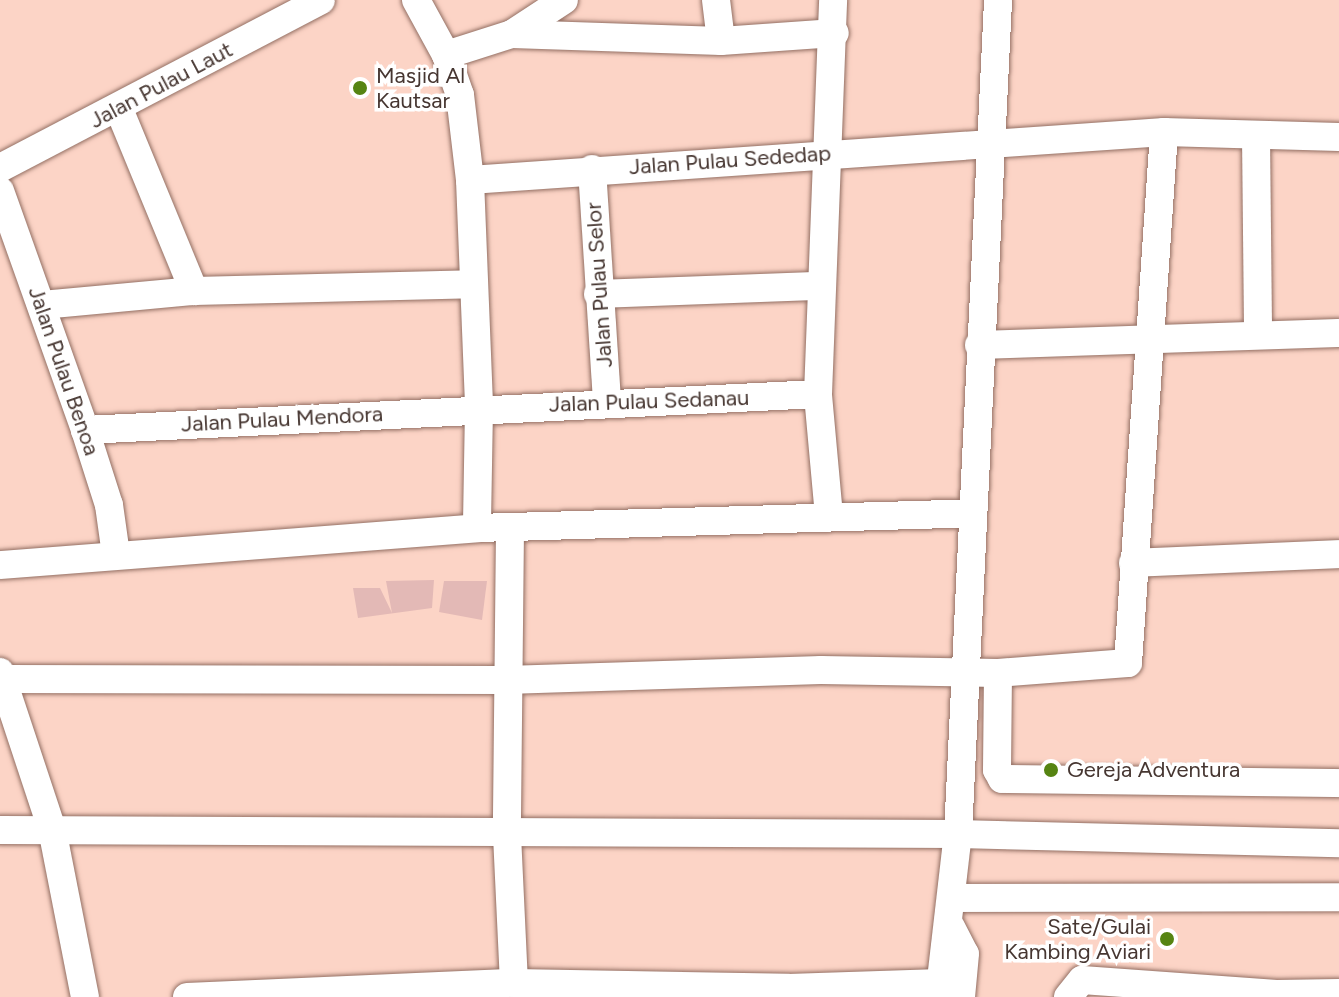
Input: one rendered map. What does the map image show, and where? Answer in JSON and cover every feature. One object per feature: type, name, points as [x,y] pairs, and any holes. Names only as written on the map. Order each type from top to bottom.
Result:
[{"type":"street","name":"Jalan Pulau Laut","points":[[0,168],[119,109],[321,0]]},
{"type":"street","points":[[416,0],[446,55],[460,95],[470,180],[479,408],[477,528]]},
{"type":"street","points":[[446,55],[512,34],[564,0]]},
{"type":"street","points":[[716,0],[721,41]]},
{"type":"street","points":[[829,516],[818,394],[825,155],[835,33],[833,0]]},
{"type":"street","points":[[187,997],[348,995],[514,983],[788,992],[947,992],[967,672],[979,345],[998,0]]},
{"type":"street","points":[[512,34],[721,41],[835,33]]},
{"type":"street","points":[[119,109],[194,291]]},
{"type":"street","points":[[85,997],[52,829],[1,676],[506,680],[821,670],[998,673],[1128,663],[1164,132]]},
{"type":"street","name":"Jalan Pulau Sededap","points":[[470,180],[592,169],[1164,132],[1339,137]]},
{"type":"street","points":[[1256,136],[1258,334]]},
{"type":"street","name":"Jalan Pulau Selor","points":[[592,169],[607,401]]},
{"type":"street","name":"Jalan Pulau Benoa","points":[[0,191],[109,505],[116,555]]},
{"type":"street","points":[[42,305],[194,291],[472,284]]},
{"type":"street","points":[[598,294],[821,286]]},
{"type":"street","points":[[979,345],[1148,343],[1258,334],[1339,333]]},
{"type":"street","name":"Jalan Pulau Sedanau","points":[[479,408],[818,394]]},
{"type":"street","name":"Jalan Pulau Mendora","points":[[85,430],[479,408]]},
{"type":"street","points":[[0,565],[477,528],[973,513]]},
{"type":"street","points":[[510,529],[506,680],[507,835],[514,983]]},
{"type":"street","points":[[1133,563],[1339,554]]},
{"type":"street","points":[[998,673],[997,770],[1002,779],[1339,783]]},
{"type":"street","points":[[0,830],[507,835],[958,834],[1339,843]]},
{"type":"street","points":[[954,898],[1339,897]]},
{"type":"street","points":[[1068,997],[1082,980],[1169,993],[1276,996],[1339,993]]},
{"type":"building","points":[[434,580],[432,608],[358,618],[353,588],[380,588],[392,613],[386,581]]},
{"type":"building","points":[[444,581],[487,581],[482,620],[439,612]]},
{"type":"place","name":"Masjid Al Kautsar","points":[[360,88]]},
{"type":"place","name":"Gereja Adventura","points":[[1051,770]]},
{"type":"place","name":"Sate/Gulai Kambing Aviari","points":[[1167,939]]}]
